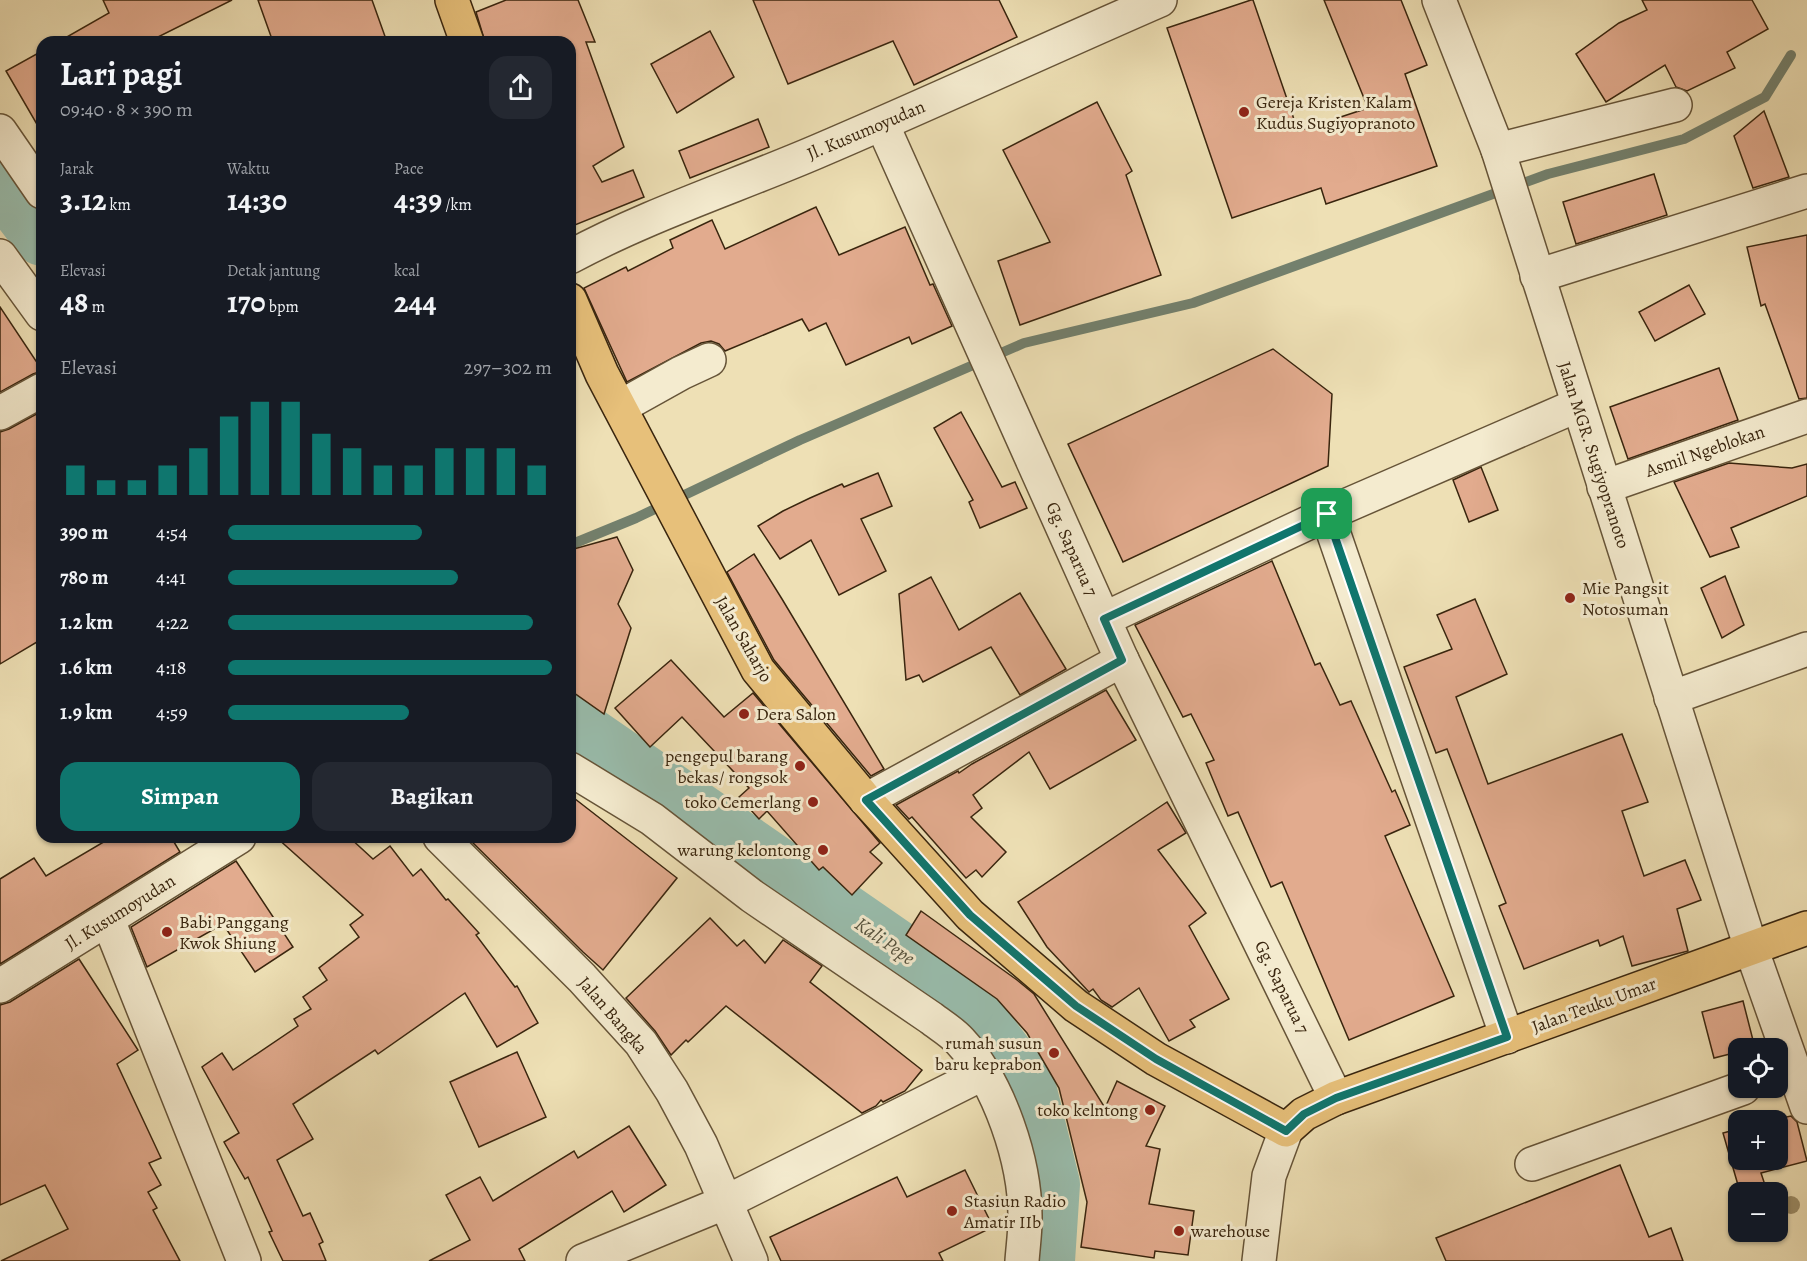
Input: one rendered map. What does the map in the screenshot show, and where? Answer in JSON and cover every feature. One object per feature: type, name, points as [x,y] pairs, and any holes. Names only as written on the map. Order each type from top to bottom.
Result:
[{"type":"main road","points":[[452,0],[465,36]]},
{"type":"main road","name":"Jalan Saharjo","points":[[576,314],[602,374],[758,670],[866,800],[970,915],[1076,1006],[1156,1059],[1286,1131]]},
{"type":"main road","name":"Jalan Teuku Umar","points":[[1286,1131],[1304,1114],[1336,1098],[1807,928]]},
{"type":"street","name":"Jl. Kusumoyudan","points":[[576,254],[632,225],[771,171],[882,124],[1160,0]]},
{"type":"street","name":"Jalan MGR. Sugiyopranoto","points":[[1439,0],[1498,150],[1751,948],[1776,1038]]},
{"type":"street","points":[[1498,150],[1675,105]]},
{"type":"street","name":"Gg. Saparua 7","points":[[882,124],[1122,660],[1336,1098]]},
{"type":"street","points":[[0,131],[36,183]]},
{"type":"street","points":[[1537,276],[1807,191]]},
{"type":"street","points":[[0,256],[36,306]]},
{"type":"street","points":[[620,408],[709,360]]},
{"type":"street","points":[[0,413],[36,393]]},
{"type":"street","points":[[1104,619],[1327,514],[1578,405]]},
{"type":"street","name":"Asmil Ngeblokan","points":[[1604,487],[1807,416]]},
{"type":"street","points":[[1327,514],[1507,1037]]},
{"type":"street","points":[[1671,698],[1807,649]]},
{"type":"street","points":[[866,800],[1122,660]]},
{"type":"street","points":[[576,773],[652,819],[752,896],[931,1018],[959,1040],[984,1073],[1009,1127],[1020,1170],[1026,1218],[1022,1261]]},
{"type":"street","name":"Jl. Kusumoyudan","points":[[0,986],[230,843]]},
{"type":"street","name":"Jalan Bangka","points":[[446,843],[582,978],[640,1043],[672,1090],[752,1261]]},
{"type":"street","points":[[108,920],[244,1261]]},
{"type":"street","points":[[583,1261],[726,1202],[984,1073]]},
{"type":"street","name":"Jalan MGR. Sugiyopranoto","points":[[1788,1075],[1807,1107]]},
{"type":"street","points":[[1532,1164],[1728,1093]]},
{"type":"street","points":[[1259,1261],[1269,1176],[1286,1131]]},
{"type":"building","points":[[103,0],[232,0],[160,36],[69,36],[109,13]]},
{"type":"building","points":[[258,0],[372,0],[385,36],[271,36]]},
{"type":"building","points":[[506,0],[578,0],[595,42],[586,42],[624,147],[593,166],[602,182],[633,170],[644,197],[576,225],[576,36],[483,36],[476,12]]},
{"type":"building","points":[[753,0],[999,0],[1017,37],[914,85],[893,41],[788,84]]},
{"type":"building","name":"Gereja Kristen Kalam Kudus Sugiyopranoto","points":[[1253,0],[1298,131],[1368,108],[1324,0],[1401,0],[1427,65],[1405,74],[1437,166],[1326,204],[1321,188],[1232,218],[1167,28]]},
{"type":"building","points":[[1642,0],[1752,0],[1768,29],[1727,52],[1735,68],[1687,91],[1676,87],[1665,65],[1606,102],[1576,54],[1619,23],[1647,10]]},
{"type":"building","points":[[710,31],[734,77],[677,113],[651,64]]},
{"type":"building","points":[[36,54],[36,123],[6,71]]},
{"type":"building","points":[[1097,102],[1132,171],[1126,175],[1161,275],[1020,325],[998,261],[1050,242],[1003,150]]},
{"type":"building","points":[[1764,111],[1789,177],[1753,188],[1734,136]]},
{"type":"building","points":[[758,119],[769,147],[690,178],[679,151]]},
{"type":"building","points":[[1654,174],[1667,215],[1576,244],[1563,202]]},
{"type":"building","points":[[816,207],[839,255],[905,227],[930,285],[933,284],[952,326],[912,344],[909,337],[846,365],[826,323],[809,331],[802,319],[725,351],[719,344],[711,341],[701,343],[627,382],[584,288],[626,267],[628,271],[673,248],[670,240],[712,220],[725,249]]},
{"type":"building","points":[[1807,235],[1807,398],[1799,399],[1765,304],[1761,306],[1747,247]]},
{"type":"building","points":[[1689,285],[1705,314],[1655,341],[1639,312]]},
{"type":"building","points":[[0,307],[36,361],[36,373],[0,392]]},
{"type":"building","points":[[1273,349],[1332,394],[1328,466],[1123,562],[1068,444]]},
{"type":"building","points":[[1719,368],[1738,420],[1628,459],[1610,407]]},
{"type":"building","points":[[961,412],[1002,487],[1015,482],[1027,508],[980,528],[969,502],[973,500],[934,428]]},
{"type":"building","points":[[36,414],[36,643],[0,664],[0,432]]},
{"type":"building","points":[[1729,463],[1792,468],[1807,464],[1807,496],[1731,528],[1739,547],[1710,557],[1674,482]]},
{"type":"building","points":[[1481,467],[1498,510],[1469,522],[1453,480]]},
{"type":"building","points":[[878,473],[892,506],[861,519],[886,571],[839,595],[811,540],[780,559],[758,526],[810,498],[842,484],[844,487]]},
{"type":"building","points":[[617,537],[633,570],[618,604],[631,628],[604,714],[576,694],[576,548]]},
{"type":"building","points":[[754,554],[884,769],[871,776],[774,660],[727,572]]},
{"type":"building","points":[[1272,561],[1315,665],[1320,663],[1340,705],[1351,701],[1392,792],[1395,790],[1410,825],[1385,836],[1454,996],[1349,1040],[1282,882],[1271,887],[1238,812],[1228,816],[1206,763],[1214,760],[1191,714],[1183,717],[1135,625]]},
{"type":"building","points":[[1725,576],[1744,625],[1722,638],[1701,588]]},
{"type":"building","points":[[931,577],[959,630],[1020,593],[1066,669],[1020,695],[991,647],[923,682],[919,675],[906,680],[899,594]]},
{"type":"building","points":[[1475,599],[1507,674],[1456,697],[1488,784],[1622,734],[1648,802],[1622,811],[1644,876],[1685,860],[1701,900],[1677,909],[1688,951],[1632,966],[1623,936],[1600,946],[1598,940],[1524,969],[1499,906],[1506,903],[1447,749],[1436,753],[1404,667],[1452,649],[1437,615]]},
{"type":"building","points":[[671,660],[724,717],[753,693],[880,843],[870,852],[882,863],[852,895],[823,867],[819,870],[767,811],[759,819],[739,797],[749,788],[682,717],[650,747],[615,708]]},
{"type":"building","points":[[1106,690],[1136,740],[1050,789],[1029,752],[973,795],[982,808],[971,817],[1006,852],[982,877],[976,870],[966,878],[912,817],[909,819],[896,805],[958,771],[959,773]]},
{"type":"building","points":[[576,800],[677,878],[603,970],[473,843],[576,843]]},
{"type":"building","points":[[1167,802],[1186,833],[1158,850],[1206,913],[1189,926],[1229,999],[1190,1020],[1195,1027],[1169,1041],[1139,988],[1112,1007],[1101,1000],[1093,989],[1089,992],[1047,947],[1018,902]]},
{"type":"building","points":[[102,843],[175,843],[180,852],[0,964],[0,879],[34,858],[46,876]]},
{"type":"building","points":[[283,843],[356,843],[373,859],[390,846],[413,876],[421,869],[446,900],[448,899],[479,933],[476,935],[515,987],[517,986],[538,1023],[497,1047],[465,993],[378,1054],[375,1050],[293,1104],[313,1139],[277,1160],[303,1216],[310,1213],[323,1242],[319,1244],[326,1261],[283,1261],[248,1177],[245,1179],[224,1142],[239,1133],[202,1067],[222,1053],[233,1070],[298,1026],[294,1019],[311,1009],[303,997],[327,980],[319,968],[359,937],[350,925],[363,915]]},
{"type":"building","points":[[236,861],[293,947],[255,972],[223,924],[147,967],[131,927]]},
{"type":"building","points":[[921,911],[1034,994],[1105,1108],[1117,1081],[1165,1106],[1146,1146],[1160,1149],[1149,1204],[1194,1211],[1188,1255],[1155,1251],[1154,1258],[1081,1247],[1087,1202],[1059,1088],[1027,1033],[997,999],[906,935]]},
{"type":"building","points":[[710,918],[737,946],[744,940],[765,963],[783,940],[822,966],[810,982],[922,1070],[905,1091],[883,1102],[881,1100],[876,1106],[862,1113],[726,1006],[671,1055],[655,1031],[626,998]]},
{"type":"building","points":[[79,959],[138,1050],[117,1064],[161,1158],[149,1163],[161,1185],[148,1192],[157,1208],[153,1210],[180,1261],[1,1261],[68,1229],[45,1185],[0,1205],[0,1005],[10,1002]]},
{"type":"building","points":[[1743,1001],[1752,1038],[1728,1038],[1728,1054],[1714,1058],[1702,1012]]},
{"type":"building","points":[[517,1052],[546,1117],[479,1147],[450,1082]]},
{"type":"building","points":[[1791,1116],[1797,1122],[1807,1161],[1788,1166],[1788,1117]]},
{"type":"building","points":[[629,1126],[666,1185],[624,1212],[612,1191],[519,1249],[525,1261],[429,1261],[470,1240],[446,1195],[480,1177],[493,1201],[574,1151],[578,1158]]},
{"type":"building","points":[[1728,1132],[1728,1150],[1723,1133]]},
{"type":"building","points":[[1620,1165],[1649,1237],[1671,1228],[1683,1261],[1446,1261],[1436,1238]]},
{"type":"building","points":[[965,1170],[993,1227],[939,1253],[943,1261],[781,1261],[770,1237],[897,1177],[907,1197]]},
{"type":"building","points":[[1734,1170],[1772,1170],[1761,1173],[1764,1182],[1737,1182]]},
{"type":"waterway","points":[[576,543],[636,518],[800,440],[1024,343],[1193,303],[1548,174],[1684,139],[1765,97],[1791,55]]},
{"type":"waterway","name":"Kali Pepe","points":[[0,182],[36,229]]},
{"type":"waterway","name":"Kali Pepe","points":[[576,727],[955,989],[1026,1083],[1051,1184],[1046,1261]]},
{"type":"place","name":"Gereja Kristen Kalam Kudus Sugiyopranoto","points":[[1244,112]]},
{"type":"place","name":"Mie Pangsit Notosuman","points":[[1570,598]]},
{"type":"place","name":"Dera Salon","points":[[744,714]]},
{"type":"place","name":"pengepul barang bekas/ rongsok","points":[[800,766]]},
{"type":"place","name":"toko Cemerlang","points":[[813,802]]},
{"type":"place","name":"warung kelontong","points":[[823,850]]},
{"type":"place","name":"Babi Panggang Kwok Shiung","points":[[167,932]]},
{"type":"place","name":"rumah susun baru keprabon","points":[[1054,1053]]},
{"type":"place","name":"toko kelntong","points":[[1150,1110]]},
{"type":"place","name":"Stasiun Radio Amatir IIb","points":[[952,1211]]},
{"type":"place","name":"warehouse","points":[[1179,1231]]},
{"type":"route","points":[[1327,514],[1507,1037],[1336,1098],[1304,1114],[1286,1131],[1156,1059],[1076,1006],[970,915],[866,800],[1122,660],[1104,619],[1327,514]]}]
